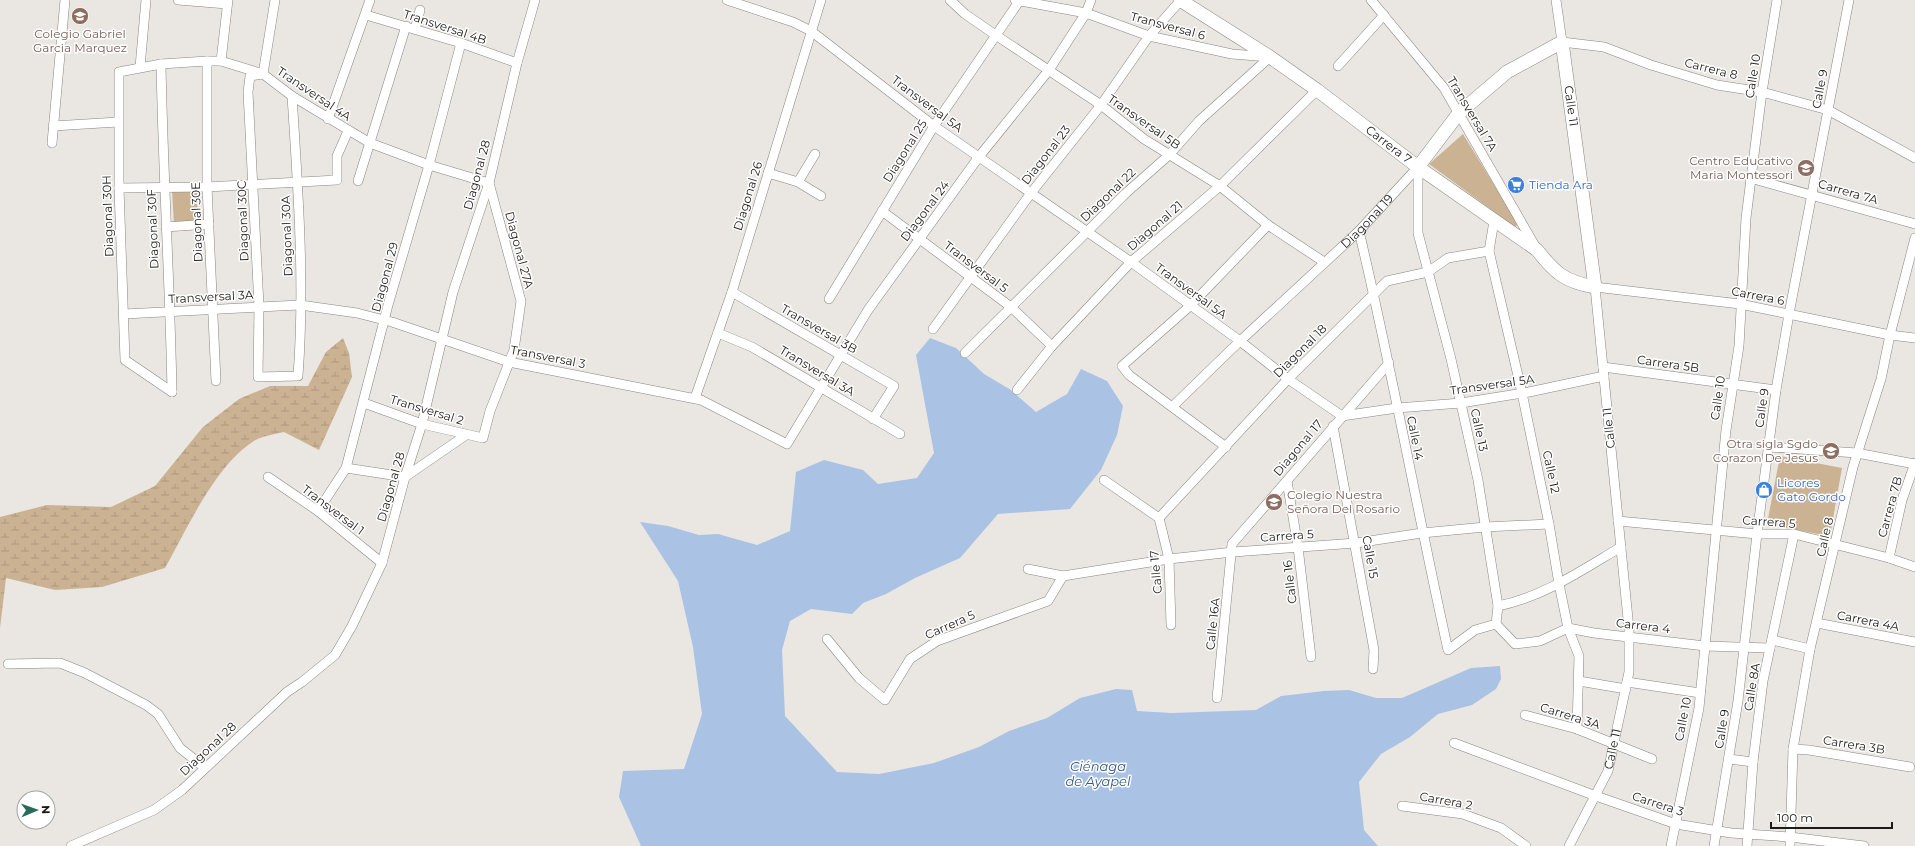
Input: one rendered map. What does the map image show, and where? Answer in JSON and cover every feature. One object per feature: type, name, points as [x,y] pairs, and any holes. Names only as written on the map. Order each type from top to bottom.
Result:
[{"type":"main road","name":"Carrera 7","points":[[1181,0],[1270,57],[1317,90],[1418,168],[1537,250],[1552,269],[1562,276],[1577,284],[1595,287]]},
{"type":"main road","name":"Diagonal 19","points":[[1418,168],[1459,112],[1507,72],[1562,42]]},
{"type":"main road","name":"Calle 11","points":[[1562,42],[1595,287]]},
{"type":"street","points":[[52,144],[65,0]]},
{"type":"street","points":[[140,67],[146,0]]},
{"type":"street","points":[[178,0],[228,2],[221,62]]},
{"type":"street","points":[[263,74],[275,0]]},
{"type":"street","points":[[328,119],[366,15],[370,0]]},
{"type":"street","name":"Diagonal 28","points":[[71,846],[154,810],[182,790],[287,692],[302,682],[335,654],[352,626],[382,563],[405,477],[422,424],[453,292],[488,183],[517,63],[535,0]]},
{"type":"street","name":"Transversal 5A","points":[[727,0],[793,22],[811,31],[978,158],[1131,262],[1240,341],[1288,379],[1342,416],[1397,408],[1461,403],[1522,393],[1604,372]]},
{"type":"street","name":"Diagonal 26","points":[[694,398],[732,292],[821,0]]},
{"type":"street","name":"Transversal 5B","points":[[950,0],[965,14],[1100,105],[1144,139],[1220,186],[1268,225],[1324,262]]},
{"type":"street","name":"Diagonal 25","points":[[829,299],[934,126],[997,36],[1018,0]]},
{"type":"street","name":"Transversal 6","points":[[1018,0],[1086,13],[1149,36],[1232,54],[1270,57]]},
{"type":"street","name":"Diagonal 24","points":[[787,444],[868,310],[978,158],[1049,70],[1086,13],[1091,0]]},
{"type":"street","name":"Diagonal 23","points":[[933,329],[969,276],[1031,193],[1100,105],[1149,36],[1181,0]]},
{"type":"street","name":"Transversal 7A","points":[[1372,0],[1444,88],[1537,250]]},
{"type":"street","name":"Calle 11","points":[[1556,0],[1562,42]]},
{"type":"street","name":"Calle 10","points":[[1671,846],[1700,693],[1732,384],[1739,346],[1740,304],[1750,178],[1777,0]]},
{"type":"street","name":"Calle 9","points":[[1714,846],[1729,759],[1776,390],[1789,314],[1849,0]]},
{"type":"street","points":[[358,181],[411,28],[420,10]]},
{"type":"street","name":"Transversal 4B","points":[[366,15],[461,43],[517,63]]},
{"type":"street","points":[[1338,66],[1384,15]]},
{"type":"street","name":"Carrera 8","points":[[1562,42],[1604,47],[1651,65],[1717,85],[1762,92],[1828,110],[1915,158]]},
{"type":"street","name":"Diagonal 29","points":[[318,511],[346,468],[461,43]]},
{"type":"street","name":"Diagonal 22","points":[[965,353],[1126,193],[1169,155],[1199,121],[1270,57]]},
{"type":"street","name":"Transversal 4A","points":[[119,72],[161,64],[207,61],[221,62],[263,74],[292,96],[370,143],[429,165],[488,183]]},
{"type":"street","name":"Diagonal 30E","points":[[207,61],[207,187],[216,381]]},
{"type":"street","name":"Diagonal 30F","points":[[125,360],[172,392],[161,64]]},
{"type":"street","name":"Diagonal 30H","points":[[119,72],[118,188],[125,360]]},
{"type":"street","name":"Diagonal 30C","points":[[258,377],[258,306],[248,92],[250,76],[263,74]]},
{"type":"street","name":"Diagonal 21","points":[[1017,390],[1052,346],[1131,262],[1220,186],[1317,90]]},
{"type":"street","name":"Diagonal 30A","points":[[258,377],[298,376],[300,305],[297,183],[292,96]]},
{"type":"street","points":[[53,126],[118,122]]},
{"type":"street","points":[[118,188],[207,187],[337,180],[338,156],[348,131]]},
{"type":"street","points":[[798,182],[815,154]]},
{"type":"street","name":"Diagonal 19","points":[[1173,406],[1240,341],[1359,231],[1418,168]]},
{"type":"street","name":"Calle 13","points":[[1418,168],[1418,233],[1461,403],[1478,480],[1498,606],[1496,624]]},
{"type":"street","points":[[768,173],[798,182],[821,196]]},
{"type":"street","name":"Carrera 7A","points":[[1750,178],[1812,194],[1915,224]]},
{"type":"street","name":"Diagonal 27A","points":[[484,438],[490,411],[514,350],[521,301],[488,183]]},
{"type":"street","name":"Transversal 5","points":[[882,211],[1010,307],[1052,346]]},
{"type":"street","name":"Calle 12","points":[[1494,221],[1489,251],[1522,393],[1549,524],[1568,628],[1579,656],[1577,729]]},
{"type":"street","points":[[166,227],[209,224]]},
{"type":"street","points":[[1226,447],[1173,406],[1129,375],[1122,366],[1190,306],[1268,225]]},
{"type":"street","name":"Calle 14","points":[[1359,231],[1389,364],[1422,533],[1448,650],[1475,630],[1496,624]]},
{"type":"street","name":"Calle 8","points":[[1790,841],[1793,749],[1810,649],[1857,453],[1881,379],[1890,335],[1915,238]]},
{"type":"street","name":"Diagonal 18","points":[[1159,518],[1288,379],[1387,281],[1428,272],[1448,258],[1489,251]]},
{"type":"street","name":"Calle 11","points":[[1568,846],[1608,772],[1629,672],[1629,637],[1595,287]]},
{"type":"street","name":"Carrera 6","points":[[1595,287],[1740,304],[1890,335],[1915,338]]},
{"type":"street","name":"Transversal 3B","points":[[732,292],[894,386],[873,420]]},
{"type":"street","name":"Transversal 3","points":[[300,305],[357,313],[385,320],[509,362],[694,398],[701,400],[787,444]]},
{"type":"street","name":"Transversal 3A","points":[[124,314],[300,305]]},
{"type":"street","name":"Transversal 3A","points":[[718,333],[752,347],[822,387],[873,420],[900,434]]},
{"type":"street","name":"Diagonal 17","points":[[1233,552],[1232,544],[1333,426],[1389,364]]},
{"type":"street","name":"Carrera 5B","points":[[1604,372],[1732,384],[1776,390]]},
{"type":"street","name":"Transversal 2","points":[[364,403],[422,424],[484,438]]},
{"type":"street","name":"Calle 15","points":[[1333,426],[1356,543],[1374,650],[1373,669]]},
{"type":"street","points":[[346,468],[405,477],[466,435]]},
{"type":"street","points":[[1769,447],[1857,453],[1915,464]]},
{"type":"street","name":"Carrera 7B","points":[[1889,558],[1902,500],[1915,464]]},
{"type":"street","name":"Transversal 1","points":[[268,477],[318,511],[382,563]]},
{"type":"street","points":[[1104,480],[1159,518]]},
{"type":"street","name":"Calle 16","points":[[1287,481],[1298,547],[1311,657]]},
{"type":"street","name":"Calle 17","points":[[1159,518],[1169,559],[1171,624]]},
{"type":"street","name":"Carrera 5","points":[[1618,521],[1757,534],[1794,534],[1889,558],[1915,567]]},
{"type":"street","name":"Carrera 5","points":[[1028,570],[1063,576],[1169,559],[1233,552],[1356,543],[1422,533],[1485,527],[1549,524]]},
{"type":"street","name":"Calle 8A","points":[[1747,846],[1763,681],[1794,534]]},
{"type":"street","points":[[1498,606],[1515,602],[1559,584],[1621,547]]},
{"type":"street","name":"Calle 16A","points":[[1217,698],[1233,552]]},
{"type":"street","name":"Carrera 5","points":[[827,639],[859,678],[885,700],[910,659],[937,641],[1048,601],[1063,576]]},
{"type":"street","name":"Carrera 4A","points":[[1817,623],[1915,642]]},
{"type":"street","points":[[1496,624],[1515,644],[1540,641],[1568,628]]},
{"type":"street","name":"Carrera 4","points":[[1568,628],[1594,633],[1705,646],[1744,647],[1771,644],[1810,649]]},
{"type":"street","points":[[8,664],[60,663],[85,673],[146,705],[158,714],[180,748],[205,768]]},
{"type":"street","points":[[1578,681],[1700,693]]},
{"type":"street","name":"Carrera 3A","points":[[1525,715],[1577,729],[1652,759]]},
{"type":"street","name":"Carrera 3","points":[[1454,743],[1676,824],[1790,841],[1864,846]]},
{"type":"street","name":"Carrera 3B","points":[[1793,749],[1810,750],[1910,767]]},
{"type":"street","points":[[1729,759],[1754,762]]},
{"type":"street","name":"Carrera 2","points":[[1402,806],[1463,814],[1502,828],[1526,846]]},
{"type":"green space","points":[[1463,134],[1518,224],[1515,227],[1429,164]]},
{"type":"green space","points":[[172,190],[197,190],[198,224],[174,224]]},
{"type":"green space","points":[[343,338],[349,353],[352,377],[319,450],[284,432],[257,439],[240,451],[227,465],[204,498],[165,568],[102,587],[55,590],[6,578],[0,628],[0,517],[47,505],[111,507],[155,486],[203,427],[239,399],[270,386],[308,386],[326,352]]},
{"type":"green space","points":[[1780,456],[1842,468],[1831,530],[1823,535],[1767,524]]},
{"type":"water","name":"Ciénaga de Ayapel","points":[[930,338],[956,348],[984,374],[1011,390],[1036,412],[1067,394],[1081,369],[1107,381],[1123,406],[1117,435],[1101,470],[1070,509],[998,514],[960,558],[915,578],[886,594],[863,603],[852,614],[811,609],[790,621],[782,650],[785,716],[837,772],[879,774],[934,763],[979,747],[1009,731],[1047,718],[1080,698],[1116,689],[1132,690],[1137,711],[1172,713],[1256,710],[1281,696],[1324,691],[1349,690],[1376,698],[1402,698],[1471,668],[1500,666],[1501,679],[1496,689],[1472,705],[1438,714],[1410,737],[1381,754],[1359,782],[1364,830],[1378,846],[641,846],[619,797],[623,771],[684,769],[702,714],[693,647],[678,581],[640,522],[668,526],[699,535],[718,534],[757,545],[790,531],[796,472],[824,460],[863,470],[878,484],[917,478],[934,453],[916,355]]},
{"type":"place","name":"Colegio Gabriel Garcia Marquez","points":[[80,16]]},
{"type":"place","name":"Centro Educativo Maria Montessori","points":[[1806,168]]},
{"type":"place","name":"Tienda Ara","points":[[1516,185]]},
{"type":"place","name":"Otra sigla Sgdo Corazon De Jesus","points":[[1831,451]]},
{"type":"place","name":"Licores Gato Gordo","points":[[1764,490]]},
{"type":"place","name":"Colegio Nuestra Señora Del Rosario","points":[[1274,502]]}]
